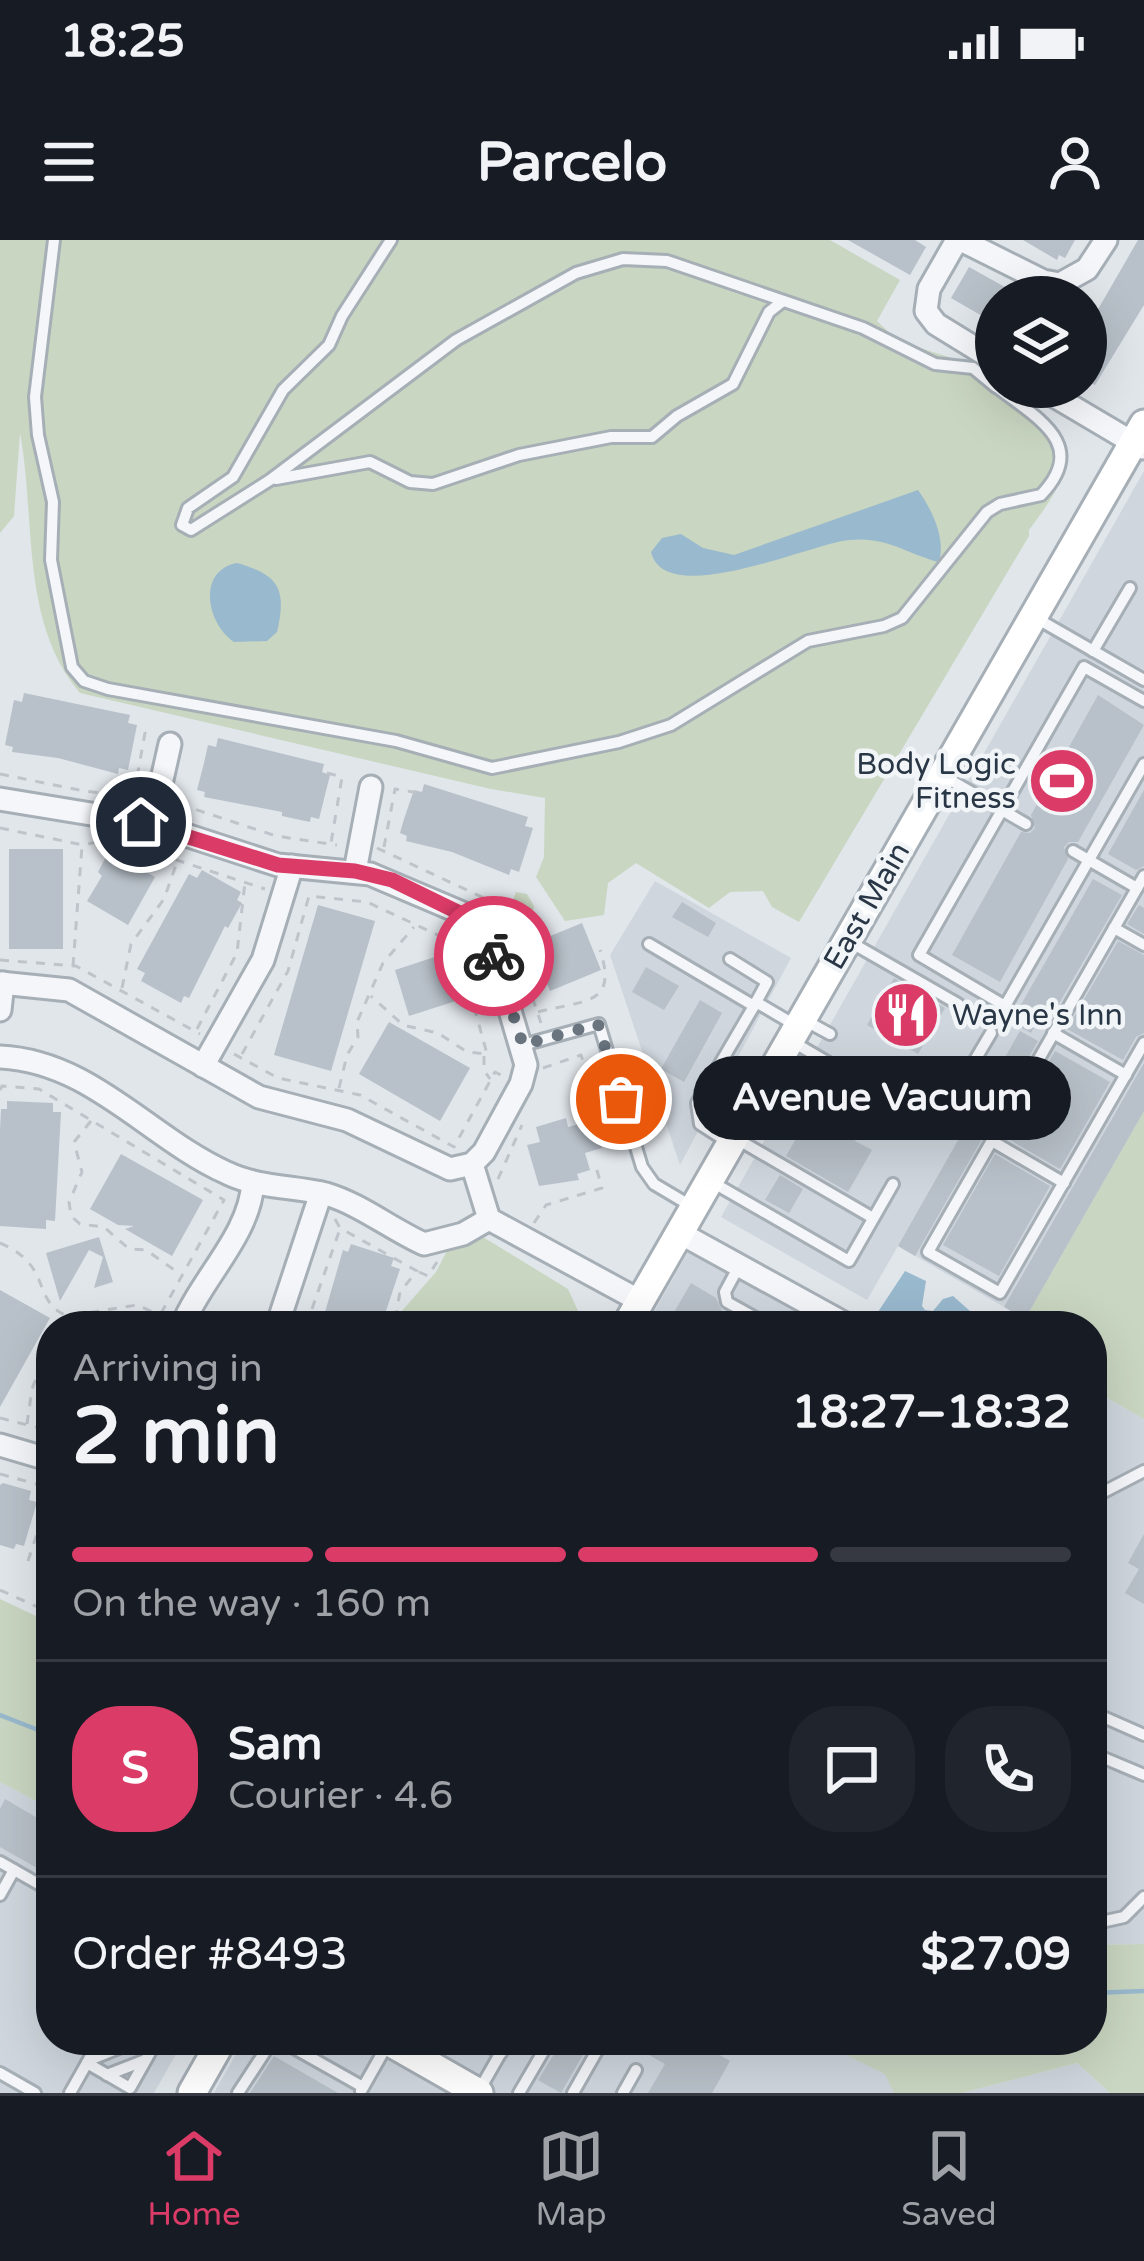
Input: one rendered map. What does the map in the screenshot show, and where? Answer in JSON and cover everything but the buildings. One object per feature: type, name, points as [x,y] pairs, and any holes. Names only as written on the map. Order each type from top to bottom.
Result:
[{"type":"main road","name":"East Main","points":[[635,1311],[1033,616],[1140,439]]},
{"type":"main road","points":[[192,2093],[214,2055]]},
{"type":"main road","points":[[411,2055],[472,2091]]},
{"type":"street","points":[[975,348],[928,316],[925,299],[959,240],[1060,284],[1088,269],[1106,240]]},
{"type":"street","points":[[1080,408],[1140,439]]},
{"type":"street","points":[[152,824],[170,744]]},
{"type":"street","points":[[355,871],[371,787]]},
{"type":"street","points":[[0,799],[152,824],[265,861],[392,880],[478,924],[489,940],[523,1045],[524,1074],[484,1152],[472,1164],[450,1169],[347,1120],[275,1104],[69,990],[2,983],[0,1010]]},
{"type":"street","points":[[203,1066],[263,960],[292,866]]},
{"type":"street","points":[[0,1057],[42,1064],[73,1076],[194,1156],[253,1182],[342,1200],[424,1244],[475,1229],[489,1219]]},
{"type":"street","points":[[472,1164],[489,1219],[628,1311]]},
{"type":"street","points":[[190,1311],[248,1211],[253,1182]]},
{"type":"street","points":[[282,1311],[321,1193]]},
{"type":"street","points":[[680,1233],[817,1311]]},
{"type":"street","points":[[0,1445],[36,1456]]},
{"type":"lane","points":[[54,240],[35,397],[53,502],[51,560],[72,667],[85,681],[108,689],[396,741],[492,768],[619,742],[670,724],[808,641],[902,618],[987,512],[1000,504],[1041,495],[1061,466],[1062,450],[1050,430],[1022,408]]},
{"type":"lane","points":[[391,240],[328,345],[284,390],[233,477],[188,508],[182,525],[191,530],[270,480],[456,340],[576,273],[623,259],[646,257],[863,328],[935,364],[975,370]]},
{"type":"lane","points":[[270,480],[370,462],[410,482],[433,484],[519,455],[611,437],[652,437],[677,416],[733,384],[770,312],[783,301]]},
{"type":"lane","points":[[1093,651],[1130,588]]},
{"type":"lane","points":[[1033,616],[1144,680]]},
{"type":"lane","points":[[1144,701],[1084,667],[919,955],[1005,1006],[1144,764]]},
{"type":"lane","points":[[943,775],[1026,824]]},
{"type":"lane","points":[[1073,851],[1140,882],[928,1252],[1000,1293],[1144,1043]]},
{"type":"lane","points":[[1114,928],[1144,945]]},
{"type":"lane","points":[[848,940],[958,1004]]},
{"type":"lane","points":[[649,944],[797,1029],[937,1126],[991,1033]]},
{"type":"lane","points":[[730,959],[767,982],[697,1103],[700,1124],[874,1218]]},
{"type":"lane","points":[[523,1045],[598,1024],[642,1167],[654,1184],[694,1208]]},
{"type":"lane","points":[[797,1029],[830,1034]]},
{"type":"lane","points":[[1053,1034],[1126,1076]]},
{"type":"lane","points":[[992,1141],[1064,1183]]},
{"type":"lane","points":[[710,1180],[849,1261],[893,1184]]},
{"type":"lane","points":[[739,1266],[724,1292],[727,1302],[743,1311]]},
{"type":"lane","points":[[1107,1489],[1144,1471]]},
{"type":"lane","points":[[1107,1719],[1144,1735]]},
{"type":"lane","points":[[1107,1759],[1144,1775]]},
{"type":"lane","points":[[0,1862],[36,1883]]},
{"type":"lane","points":[[0,1895],[14,1870]]},
{"type":"lane","points":[[1107,1921],[1124,1917],[1144,1897]]},
{"type":"lane","points":[[70,2093],[92,2055]]},
{"type":"lane","points":[[88,2062],[104,2055]]},
{"type":"lane","points":[[88,2062],[130,2088],[149,2055]]},
{"type":"lane","points":[[238,2093],[263,2055]]},
{"type":"lane","points":[[304,2055],[361,2090],[380,2055]]},
{"type":"lane","points":[[472,2091],[499,2055]]},
{"type":"lane","points":[[519,2093],[541,2055]]},
{"type":"lane","points":[[573,2093],[595,2055]]},
{"type":"lane","points":[[107,2075],[146,2060]]},
{"type":"lane","points":[[623,2093],[636,2070]]},
{"type":"lane","points":[[0,2073],[34,2093]]},
{"type":"path","points":[[134,796],[146,733],[141,724]]},
{"type":"path","points":[[327,772],[342,777],[331,844]]},
{"type":"path","points":[[383,849],[395,789],[419,793]]},
{"type":"path","points":[[0,828],[83,844],[140,848],[245,883],[367,902],[457,944],[488,1048],[484,1070],[491,1080]]},
{"type":"path","points":[[73,966],[83,844]]},
{"type":"path","points":[[121,989],[131,944],[164,899],[177,860]]},
{"type":"path","points":[[245,883],[237,953],[196,1030],[215,1044],[278,1078],[381,1105],[454,1147],[495,1072],[512,1078],[581,1055],[612,1152]]},
{"type":"path","points":[[241,1057],[288,971],[309,896]]},
{"type":"path","points":[[339,1091],[347,1055],[358,1037],[358,1022],[390,952],[415,925]]},
{"type":"path","points":[[538,1012],[604,990],[607,972],[600,950]]},
{"type":"path","points":[[371,996],[403,1025],[438,1033],[460,1049],[484,1056]]},
{"type":"path","points":[[1,1086],[39,1089],[224,1200],[160,1311]]},
{"type":"path","points":[[93,1119],[74,1142],[82,1172],[70,1202],[71,1216],[80,1224],[104,1227],[129,1249],[143,1248],[182,1275]]},
{"type":"path","points":[[500,1192],[500,1172],[525,1126],[513,1120]]},
{"type":"path","points":[[536,1223],[546,1205],[602,1188],[596,1167]]},
{"type":"path","points":[[311,1311],[340,1228],[428,1276],[438,1260],[436,1243]]},
{"type":"path","points":[[0,1243],[34,1265],[50,1304],[60,1311]]},
{"type":"path","points":[[397,1311],[400,1292],[417,1271]]},
{"type":"path","points":[[99,1311],[137,1305],[151,1311]]},
{"type":"path","points":[[27,1424],[36,1379]]},
{"type":"path","points":[[0,1418],[36,1427]]},
{"type":"path","points":[[0,1474],[36,1485]]},
{"type":"path","points":[[28,1561],[36,1536]]},
{"type":"path","points":[[0,1590],[36,1606]]},
{"type":"shaded area","points":[[1144,471],[1144,1111],[1030,1311],[1011,1311],[898,1246],[867,1300],[721,1217]]},
{"type":"shaded area","points":[[655,881],[791,958],[680,1165],[610,955]]},
{"type":"shaded area","points":[[688,1252],[793,1311],[655,1311]]},
{"type":"shaded area","points":[[1107,1398],[1144,1419],[1144,1944],[1107,1945]]},
{"type":"shaded area","points":[[0,1782],[36,1801],[36,2055],[176,2055],[154,2093],[0,2093]]},
{"type":"shaded area","points":[[236,2055],[949,2055],[951,2093],[214,2093]]},
{"type":"shaded area","points":[[1077,2063],[1110,2093],[962,2093]]},
{"type":"green space","points":[[0,240],[830,240],[900,280],[877,321],[898,341],[975,365],[975,408],[1028,408],[1055,430],[1064,457],[1053,495],[799,922],[772,907],[763,891],[730,892],[709,908],[636,863],[608,883],[604,915],[565,921],[536,877],[544,857],[545,798],[80,693],[61,665],[39,603],[20,433],[14,516],[0,533]]},
{"type":"green space","points":[[516,892],[527,894],[534,906],[532,918],[523,925],[517,925],[508,913]]},
{"type":"green space","points":[[1144,1111],[1144,1419],[1107,1398],[1107,1311],[1030,1311]]},
{"type":"green space","points":[[478,1234],[568,1289],[578,1311],[402,1311],[436,1272],[450,1245]]},
{"type":"green space","points":[[0,1599],[36,1616],[36,1801],[0,1782]]},
{"type":"green space","points":[[1144,1944],[1144,2093],[1110,2093],[1077,2063],[962,2093],[894,2093],[885,2074],[846,2055],[1107,2055],[1107,1945]]},
{"type":"water","points":[[918,490],[936,524],[939,562],[862,539],[741,569],[682,575],[662,568],[651,552],[662,538],[681,534],[703,548],[734,555]]},
{"type":"water","points":[[237,563],[271,579],[280,594],[277,632],[267,641],[234,642],[212,611],[215,576]]},
{"type":"water","points":[[905,1271],[926,1281],[922,1306],[933,1311],[879,1311]]},
{"type":"water","points":[[953,1296],[970,1311],[933,1311],[943,1299]]},
{"type":"waterway","points":[[0,1715],[36,1729]]},
{"type":"waterway","points":[[1107,1992],[1144,1991]]},
{"type":"way so far","points":[[494,956],[523,1045],[598,1024],[621,1099]]},
{"type":"place","name":"Body Logic Fitness","points":[[1062,781]]},
{"type":"place","name":"Wayne's Inn","points":[[906,1015]]},
{"type":"place","name":"Avenue Vacuum","points":[[621,1099]]},
{"type":"route","points":[[141,822],[278,865],[355,871],[392,880],[472,919],[484,931],[494,956]]}]
